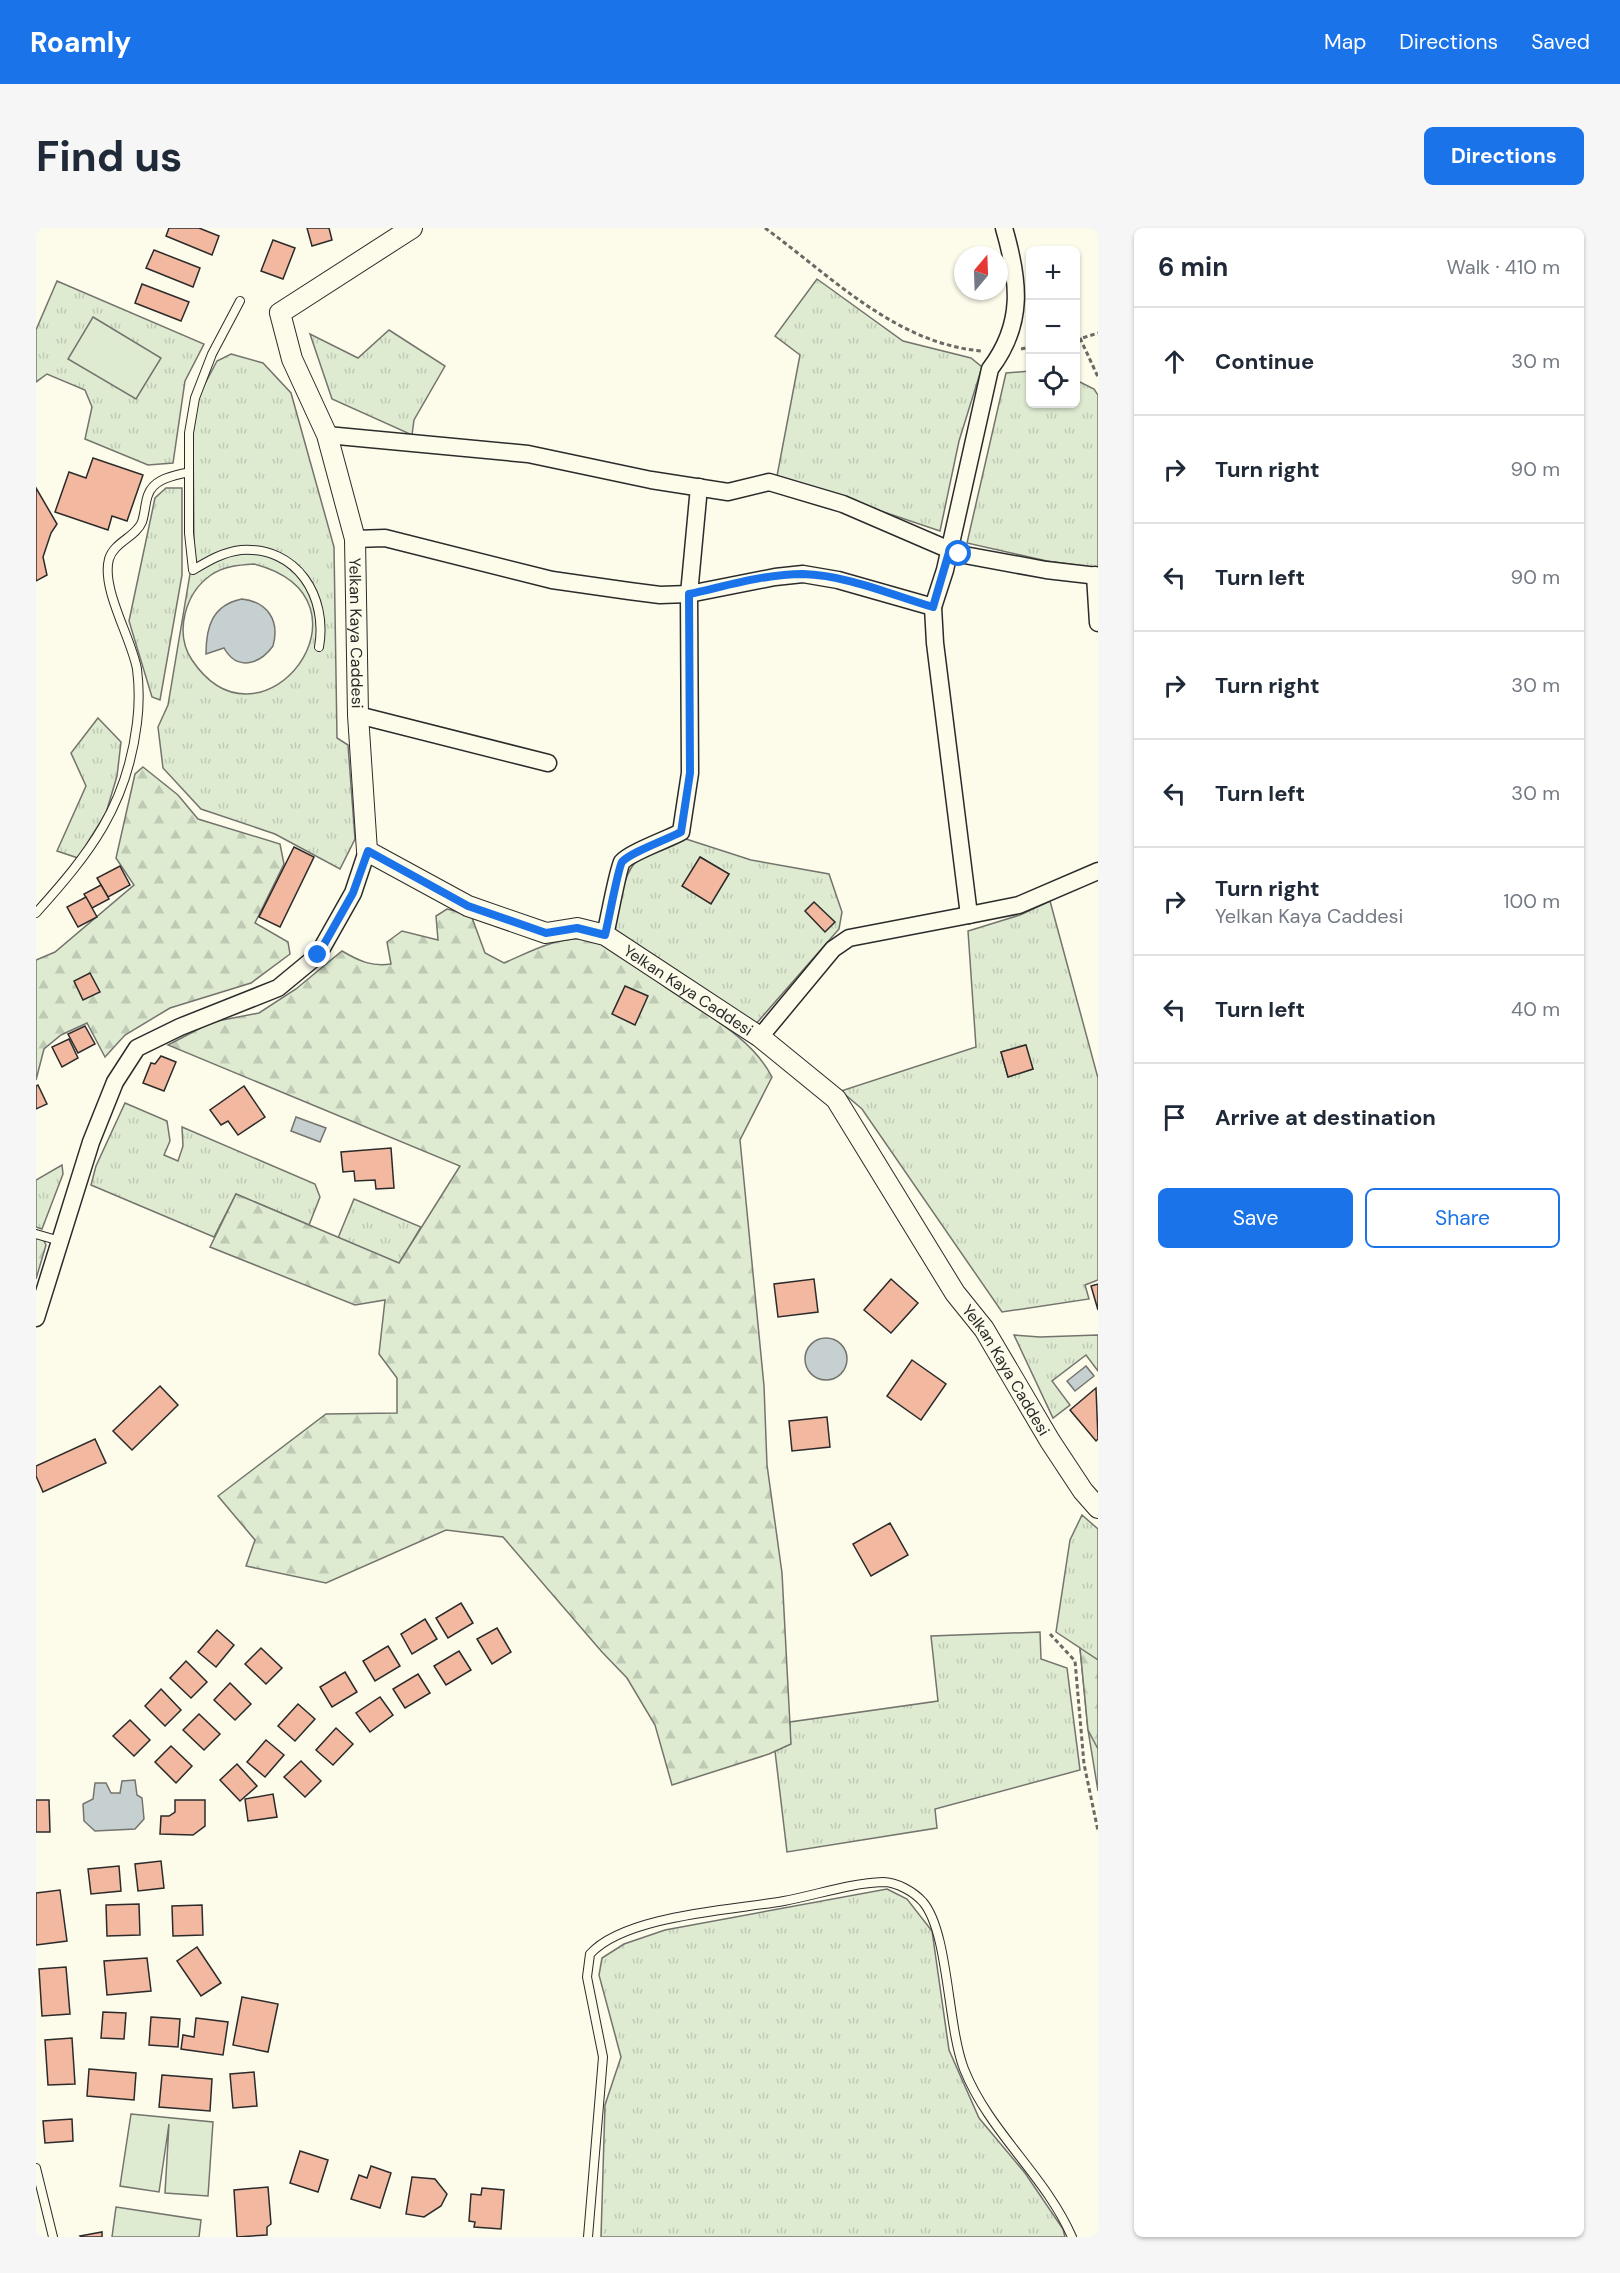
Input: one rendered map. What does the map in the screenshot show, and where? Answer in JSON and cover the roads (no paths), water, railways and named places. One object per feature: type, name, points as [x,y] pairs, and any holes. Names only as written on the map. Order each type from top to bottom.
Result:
[{"type":"street","name":"Yelkan Kaya Caddesi","points":[[412,228],[280,313],[292,359],[327,435],[355,539],[358,715],[368,851],[468,906],[546,933],[577,928],[605,935],[760,1037],[836,1099],[956,1293],[984,1329],[1050,1441],[1083,1491],[1098,1508]]},
{"type":"street","points":[[969,915],[934,643],[933,607],[950,549],[990,369],[1003,351],[1015,312],[1017,290],[1013,260],[1004,228]]},
{"type":"street","points":[[327,435],[528,454],[728,492],[769,482],[843,504],[959,554],[1096,576],[1098,623]]},
{"type":"street","points":[[605,935],[622,863],[633,853],[658,845],[681,832],[690,773],[689,594],[699,488]]},
{"type":"street","points":[[355,539],[386,538],[552,580],[660,595],[689,594],[755,580],[803,574],[838,579],[933,607]]},
{"type":"street","points":[[358,715],[548,763]]},
{"type":"street","points":[[36,1318],[91,1142],[115,1082],[137,1048],[180,1027],[278,988],[318,955],[353,893],[368,851]]},
{"type":"street","points":[[760,1037],[833,949],[849,938],[1019,904],[1098,871]]},
{"type":"lane","points":[[240,301],[212,354],[195,398],[189,433],[189,533],[193,570],[223,554],[241,550],[263,552],[278,558],[296,570],[312,588],[320,607],[322,629],[319,648]]},
{"type":"lane","points":[[36,913],[74,871],[111,816],[124,785],[137,722],[137,669],[112,594],[108,571],[109,557],[117,545],[141,524],[148,494],[155,483],[189,472]]},
{"type":"lane","points":[[36,1234],[60,1241]]},
{"type":"lane","points":[[588,2237],[603,2057],[587,1977],[590,1954],[614,1935],[638,1927],[712,1911],[884,1882],[910,1891],[924,1903],[933,1920],[940,1948],[952,2028],[965,2071],[984,2107],[1044,2187],[1072,2237]]},
{"type":"lane","points":[[36,2168],[53,2237]]}]
